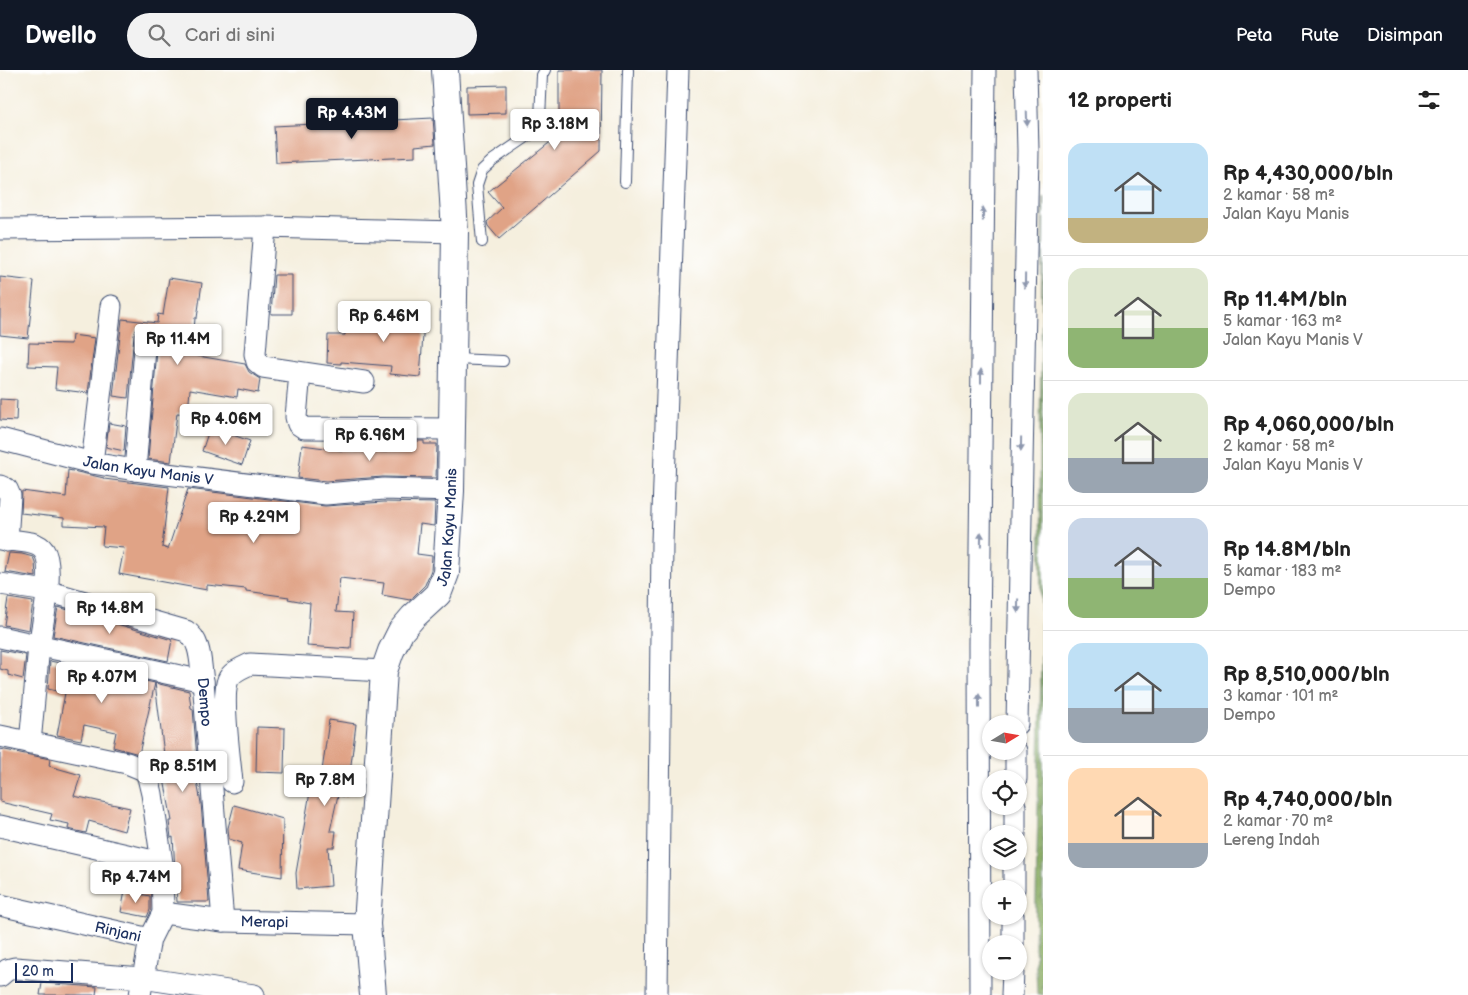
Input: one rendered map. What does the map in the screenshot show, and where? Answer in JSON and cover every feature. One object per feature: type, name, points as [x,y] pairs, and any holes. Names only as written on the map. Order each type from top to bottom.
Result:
[{"type":"street","name":"Jalan Kayu Manis","points":[[373,995],[367,924],[384,670],[401,631],[438,594],[444,583],[446,573],[452,429],[455,232],[445,70]]},
{"type":"street","points":[[657,995],[662,542],[678,70]]},
{"type":"street","points":[[980,995],[979,645],[985,70]]},
{"type":"street","points":[[1016,715],[1028,151],[1026,70]]},
{"type":"street","points":[[0,229],[265,227],[455,232]]},
{"type":"street","points":[[265,227],[255,354],[257,362],[262,367],[364,382]]},
{"type":"street","points":[[92,463],[111,306]]},
{"type":"street","points":[[134,470],[146,337]]},
{"type":"street","points":[[300,374],[296,416],[298,424],[304,428],[452,429]]},
{"type":"street","name":"Jalan Kayu Manis V","points":[[0,439],[92,463],[326,494],[384,489],[450,491]]},
{"type":"street","points":[[0,486],[7,489],[10,496],[4,540],[40,546],[47,558],[47,591],[39,647],[30,743]]},
{"type":"street","name":"Dempo","points":[[0,584],[47,591],[186,630],[192,634],[197,643],[203,681],[223,921]]},
{"type":"street","points":[[0,637],[39,647],[203,681]]},
{"type":"street","points":[[232,782],[225,695],[228,679],[237,670],[250,664],[384,670]]},
{"type":"street","points":[[0,736],[127,763],[144,770],[150,786],[162,863],[163,912],[150,939],[141,987]]},
{"type":"street","points":[[0,826],[162,863]]},
{"type":"street","name":"Rinjani","points":[[0,904],[150,939]]},
{"type":"street","name":"Merapi","points":[[163,912],[223,921],[367,924]]},
{"type":"street","points":[[0,976],[7,970],[15,968],[141,987],[254,995]]},
{"type":"street","points":[[1012,995],[1013,980]]},
{"type":"lane","points":[[482,242],[477,184],[482,170],[493,160],[534,132],[540,118],[542,75],[546,70]]},
{"type":"lane","points":[[625,182],[628,70]]},
{"type":"lane","points":[[453,359],[503,361]]},
{"type":"green space","points":[[1043,196],[1043,995],[1037,995],[1035,944],[1041,665],[1040,435]]},
{"type":"building","points":[[559,70],[602,70],[601,151],[499,239],[487,222],[502,208],[488,192],[559,135]]},
{"type":"building","points":[[506,85],[506,113],[467,114],[467,86]]},
{"type":"building","points":[[433,118],[435,144],[415,146],[415,157],[276,163],[274,126]]},
{"type":"building","points":[[274,275],[292,275],[292,314],[271,314]]},
{"type":"building","points":[[0,277],[34,281],[28,338],[0,335]]},
{"type":"building","points":[[169,278],[202,283],[197,318],[195,318],[192,355],[245,364],[249,372],[260,379],[258,393],[238,389],[237,397],[190,389],[188,414],[177,413],[171,462],[148,459],[158,338],[157,331],[153,326],[140,326],[134,335],[128,398],[113,396],[122,319],[157,323],[158,314],[163,315]]},
{"type":"building","points":[[391,304],[425,307],[420,377],[390,374],[391,366],[341,362],[341,364],[327,363],[328,335],[345,335],[345,323],[389,327]]},
{"type":"building","points":[[72,335],[95,338],[88,393],[55,389],[57,367],[28,366],[29,343],[71,344]]},
{"type":"building","points":[[0,399],[17,400],[16,421],[0,420]]},
{"type":"building","points":[[109,423],[126,426],[124,451],[106,447]]},
{"type":"building","points":[[210,427],[250,441],[242,465],[202,451]]},
{"type":"building","points":[[388,441],[424,441],[424,444],[437,444],[436,478],[383,477],[326,481],[298,478],[302,445],[340,450],[387,452]]},
{"type":"building","points":[[68,470],[104,479],[169,487],[162,547],[168,549],[188,489],[325,506],[384,502],[435,503],[434,526],[420,524],[417,554],[432,556],[431,570],[425,585],[410,600],[382,595],[384,583],[340,578],[336,612],[353,613],[351,649],[307,646],[310,603],[288,599],[289,597],[246,591],[246,589],[207,585],[207,590],[119,574],[124,548],[102,546],[104,527],[64,525],[64,518],[21,513],[22,491],[66,497]]},
{"type":"building","points":[[9,553],[33,557],[36,577],[5,572]]},
{"type":"building","points":[[8,598],[33,602],[29,630],[4,625]]},
{"type":"building","points":[[58,607],[172,640],[168,661],[53,636]]},
{"type":"building","points":[[0,650],[26,655],[23,679],[8,675],[8,671],[0,669]]},
{"type":"building","points":[[50,661],[155,683],[139,754],[113,747],[116,732],[84,725],[81,740],[57,735],[65,693],[48,689]]},
{"type":"building","points":[[155,683],[189,691],[191,708],[193,709],[198,771],[195,771],[201,803],[209,902],[177,902],[173,837],[171,838],[169,821],[172,821],[164,779],[167,778]]},
{"type":"building","points":[[329,720],[356,724],[347,797],[338,795],[330,831],[336,831],[334,847],[328,847],[331,886],[297,889],[296,873],[314,769],[322,771]]},
{"type":"building","points":[[257,727],[285,728],[284,773],[256,772]]},
{"type":"building","points":[[0,749],[50,759],[49,766],[81,775],[74,796],[130,808],[124,831],[89,821],[86,833],[68,829],[69,824],[50,820],[52,814],[0,802]]},
{"type":"building","points":[[234,805],[283,819],[282,877],[238,870],[242,843],[229,839],[228,828]]},
{"type":"building","points":[[125,891],[150,896],[150,910],[147,917],[121,912]]},
{"type":"building","points":[[42,983],[97,987],[96,995],[40,995]]}]
